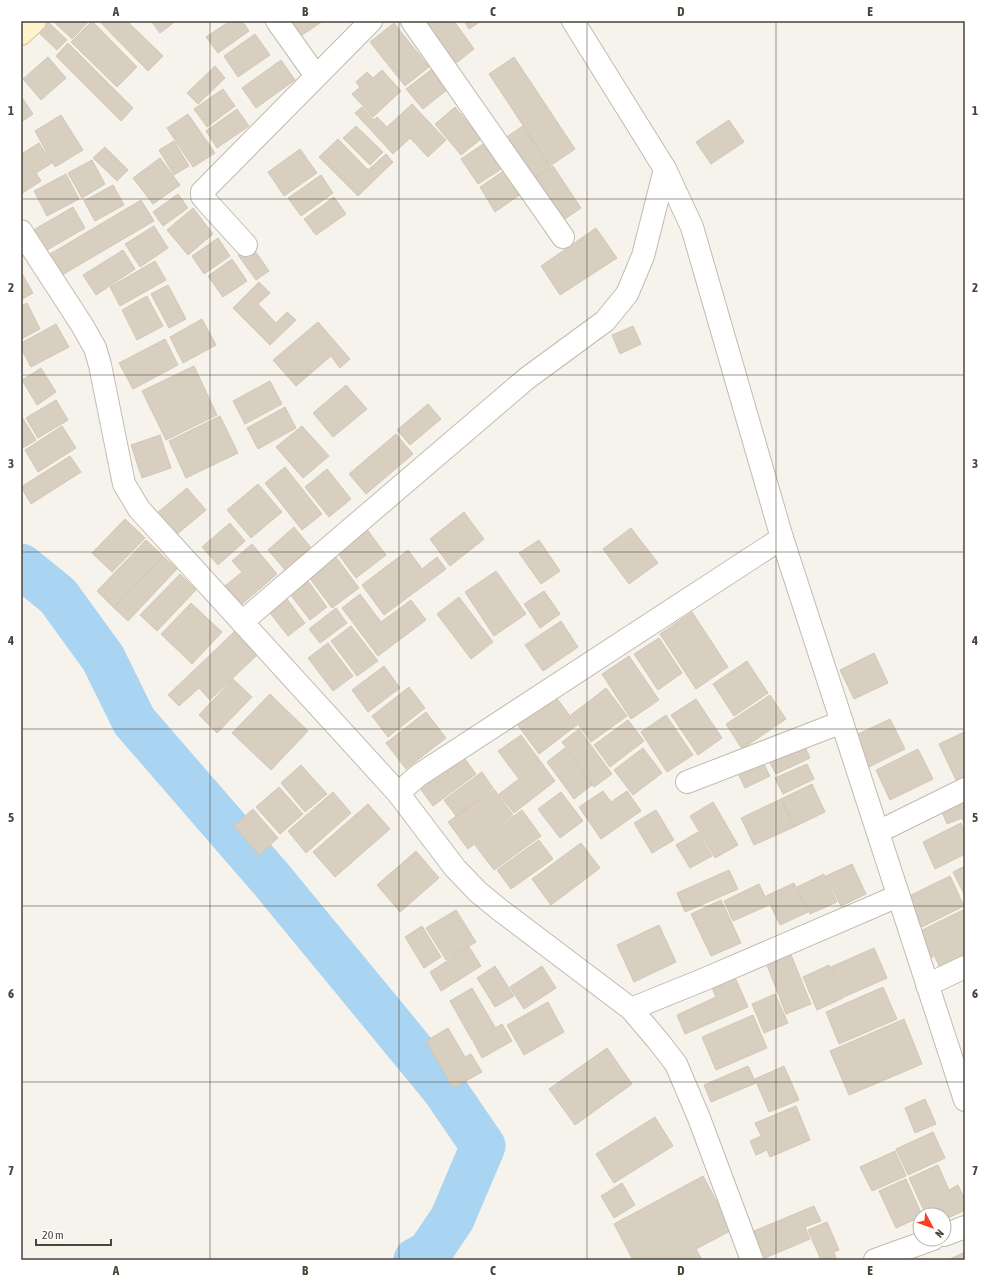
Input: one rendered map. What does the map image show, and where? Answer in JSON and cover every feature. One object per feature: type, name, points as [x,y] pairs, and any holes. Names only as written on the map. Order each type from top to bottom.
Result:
[{"type":"main road","points":[[21,34],[35,21]]},
{"type":"street","points":[[277,21],[316,76]]},
{"type":"street","points":[[246,245],[206,201],[202,196],[202,192],[371,21]]},
{"type":"street","points":[[412,21],[563,237]]},
{"type":"street","points":[[573,21],[665,169],[692,227],[782,538],[965,1100]]},
{"type":"street","points":[[242,622],[526,379],[605,321],[627,294],[643,256],[665,169]]},
{"type":"street","points":[[21,231],[82,325],[95,348],[100,365],[124,484],[139,510],[398,793],[455,868],[478,892],[631,1009],[659,1042],[676,1064],[699,1118],[752,1260]]},
{"type":"street","points":[[398,793],[419,775],[782,538]]},
{"type":"street","points":[[688,782],[842,722]]},
{"type":"street","points":[[878,832],[965,788]]},
{"type":"street","points":[[631,1009],[705,979],[898,896]]},
{"type":"street","points":[[928,985],[965,967]]},
{"type":"street","points":[[952,1232],[965,1227]]},
{"type":"street","points":[[875,1260],[912,1247]]},
{"type":"building","points":[[44,21],[47,21],[67,40],[57,50],[36,30]]},
{"type":"building","points":[[53,21],[89,21],[72,39]]},
{"type":"building","points":[[92,21],[137,67],[117,87],[71,42]]},
{"type":"building","points":[[99,21],[127,21],[163,56],[148,71]]},
{"type":"building","points":[[151,21],[176,21],[160,33]]},
{"type":"building","points":[[230,21],[242,21],[249,31],[218,53],[206,37]]},
{"type":"building","points":[[288,21],[323,21],[299,37]]},
{"type":"building","points":[[417,21],[454,21],[474,49],[451,67]]},
{"type":"building","points":[[464,21],[481,21],[469,29]]},
{"type":"building","points":[[394,23],[429,67],[405,86],[370,42]]},
{"type":"building","points":[[255,34],[270,55],[238,77],[224,56]]},
{"type":"building","points":[[68,43],[133,108],[121,121],[56,56]]},
{"type":"building","points":[[48,57],[66,78],[41,100],[23,79]]},
{"type":"building","points":[[514,57],[575,149],[550,166],[489,74]]},
{"type":"building","points":[[281,60],[295,80],[256,108],[242,88]]},
{"type":"building","points":[[215,66],[225,78],[198,104],[187,93]]},
{"type":"building","points":[[432,69],[448,89],[423,109],[406,89]]},
{"type":"building","points":[[382,70],[401,91],[373,117],[352,94],[360,87],[356,82],[367,72],[373,78]]},
{"type":"building","points":[[223,89],[235,106],[207,127],[194,109]]},
{"type":"building","points":[[21,96],[33,114],[21,122]]},
{"type":"building","points":[[412,104],[446,140],[428,157],[410,138],[393,154],[355,113],[362,107],[374,120],[377,117],[387,127]]},
{"type":"building","points":[[455,107],[481,139],[461,155],[435,124]]},
{"type":"building","points":[[237,109],[249,126],[217,148],[206,131]]},
{"type":"building","points":[[188,114],[215,153],[193,167],[167,128]]},
{"type":"building","points":[[61,115],[83,150],[55,167],[35,131]]},
{"type":"building","points":[[729,120],[744,142],[711,164],[696,142]]},
{"type":"building","points":[[356,126],[383,152],[370,165],[343,138]]},
{"type":"building","points":[[523,126],[550,167],[533,179],[505,138]]},
{"type":"building","points":[[338,139],[368,170],[386,154],[393,162],[358,196],[319,157]]},
{"type":"building","points":[[489,140],[506,166],[478,184],[461,159]]},
{"type":"building","points":[[174,141],[189,166],[174,175],[159,150]]},
{"type":"building","points":[[39,143],[52,163],[36,173],[41,181],[21,194],[21,149],[23,153]]},
{"type":"building","points":[[105,147],[128,170],[117,181],[93,158]]},
{"type":"building","points":[[300,149],[317,173],[284,196],[268,172]]},
{"type":"building","points":[[160,158],[180,185],[153,204],[133,178]]},
{"type":"building","points":[[92,160],[105,184],[82,198],[68,173]]},
{"type":"building","points":[[553,166],[581,208],[562,221],[534,178]]},
{"type":"building","points":[[508,168],[524,192],[495,212],[480,187]]},
{"type":"building","points":[[66,174],[79,199],[47,216],[34,191]]},
{"type":"building","points":[[321,175],[333,193],[301,216],[288,198]]},
{"type":"building","points":[[113,185],[124,205],[95,221],[84,201]]},
{"type":"building","points":[[178,194],[188,208],[163,226],[153,212]]},
{"type":"building","points":[[334,197],[346,214],[316,235],[304,219]]},
{"type":"building","points":[[141,200],[154,221],[57,278],[45,257]]},
{"type":"building","points":[[73,207],[85,228],[42,253],[30,232]]},
{"type":"building","points":[[193,208],[213,234],[188,255],[167,230]]},
{"type":"building","points":[[154,226],[168,248],[140,267],[125,244]]},
{"type":"building","points":[[596,228],[617,258],[560,295],[541,266]]},
{"type":"building","points":[[218,238],[230,256],[204,274],[192,256]]},
{"type":"building","points":[[251,245],[269,271],[256,280],[238,255]]},
{"type":"building","points":[[123,250],[135,269],[96,295],[83,275]]},
{"type":"building","points":[[232,259],[247,281],[223,297],[208,276]]},
{"type":"building","points":[[155,261],[166,280],[120,306],[110,287]]},
{"type":"building","points":[[21,272],[33,293],[21,300]]},
{"type":"building","points":[[259,282],[270,293],[258,304],[276,323],[287,312],[296,320],[270,345],[233,308]]},
{"type":"building","points":[[168,285],[186,319],[169,328],[151,294]]},
{"type":"building","points":[[147,296],[163,326],[137,340],[122,310]]},
{"type":"building","points":[[27,303],[40,329],[21,339],[21,306]]},
{"type":"building","points":[[202,319],[216,345],[183,363],[170,337]]},
{"type":"building","points":[[318,322],[350,359],[340,368],[331,356],[296,386],[273,360]]},
{"type":"building","points":[[56,324],[69,347],[31,367],[21,348],[21,343]]},
{"type":"building","points":[[633,326],[641,344],[620,354],[612,335]]},
{"type":"building","points":[[165,339],[178,365],[133,389],[119,363]]},
{"type":"building","points":[[194,366],[217,415],[166,440],[142,391]]},
{"type":"building","points":[[41,368],[56,392],[37,405],[22,380]]},
{"type":"building","points":[[270,381],[282,404],[245,424],[233,401]]},
{"type":"building","points":[[346,385],[367,409],[333,437],[313,413]]},
{"type":"building","points":[[56,400],[68,420],[38,438],[26,418]]},
{"type":"building","points":[[428,404],[441,419],[410,445],[397,430]]},
{"type":"building","points":[[285,407],[296,428],[258,449],[247,428]]},
{"type":"building","points":[[220,416],[238,453],[186,478],[169,441]]},
{"type":"building","points":[[22,417],[36,440],[21,449],[21,418]]},
{"type":"building","points":[[62,426],[76,448],[38,472],[25,450]]},
{"type":"building","points":[[302,426],[329,456],[303,478],[276,447]]},
{"type":"building","points":[[396,434],[413,454],[366,494],[349,474]]},
{"type":"building","points":[[160,435],[171,468],[142,478],[131,445]]},
{"type":"building","points":[[70,456],[81,472],[31,504],[21,487]]},
{"type":"building","points":[[285,467],[322,514],[302,530],[265,483]]},
{"type":"building","points":[[327,469],[351,499],[329,517],[305,487]]},
{"type":"building","points":[[258,484],[282,512],[251,538],[227,510]]},
{"type":"building","points":[[187,488],[206,510],[176,535],[157,513]]},
{"type":"building","points":[[464,512],[484,539],[450,566],[430,539]]},
{"type":"building","points":[[125,519],[145,538],[112,572],[92,553]]},
{"type":"building","points":[[230,523],[245,541],[218,565],[202,547]]},
{"type":"building","points":[[294,527],[312,549],[286,571],[268,550]]},
{"type":"building","points":[[366,528],[386,555],[356,578],[336,551]]},
{"type":"building","points":[[631,528],[658,563],[629,584],[603,549]]},
{"type":"building","points":[[146,540],[163,556],[114,608],[97,591]]},
{"type":"building","points":[[539,540],[560,571],[541,584],[519,553]]},
{"type":"building","points":[[252,544],[277,574],[241,605],[225,586],[242,572],[232,561]]},
{"type":"building","points":[[408,550],[422,569],[437,557],[446,569],[384,615],[362,585]]},
{"type":"building","points":[[333,553],[359,588],[332,608],[306,573]]},
{"type":"building","points":[[163,556],[177,569],[128,621],[114,608]]},
{"type":"building","points":[[496,571],[526,614],[494,636],[465,592]]},
{"type":"building","points":[[180,574],[196,590],[157,631],[140,615]]},
{"type":"building","points":[[305,577],[327,607],[310,620],[287,590]]},
{"type":"building","points":[[544,591],[560,614],[540,628],[524,604]]},
{"type":"building","points":[[360,594],[381,622],[411,600],[426,620],[378,656],[342,608]]},
{"type":"building","points":[[284,595],[305,623],[288,636],[267,609]]},
{"type":"building","points":[[459,597],[493,642],[471,659],[437,614]]},
{"type":"building","points":[[191,603],[222,632],[192,664],[161,634]]},
{"type":"building","points":[[336,608],[347,623],[320,643],[309,629]]},
{"type":"building","points":[[692,612],[728,667],[696,689],[660,634]]},
{"type":"building","points":[[561,621],[578,647],[543,671],[525,645]]},
{"type":"building","points":[[351,626],[378,661],[357,676],[331,641]]},
{"type":"building","points":[[235,631],[257,655],[210,700],[199,688],[179,706],[168,695]]},
{"type":"building","points":[[659,638],[682,673],[658,690],[634,654]]},
{"type":"building","points":[[328,643],[353,676],[333,691],[308,658]]},
{"type":"building","points":[[874,653],[888,683],[854,699],[840,670]]},
{"type":"building","points":[[629,656],[659,700],[631,719],[602,674]]},
{"type":"building","points":[[747,661],[768,693],[734,716],[713,684]]},
{"type":"building","points":[[384,666],[400,688],[368,712],[352,690]]},
{"type":"building","points":[[233,679],[252,697],[217,733],[199,715]]},
{"type":"building","points":[[409,687],[425,708],[388,737],[372,716]]},
{"type":"building","points":[[606,688],[627,716],[591,742],[571,715]]},
{"type":"building","points":[[270,694],[308,731],[271,770],[232,733]]},
{"type":"building","points":[[770,695],[786,719],[742,749],[726,724]]},
{"type":"building","points":[[555,696],[577,725],[539,754],[517,724]]},
{"type":"building","points":[[696,699],[722,738],[698,755],[671,715]]},
{"type":"building","points":[[426,712],[446,738],[406,769],[386,743]]},
{"type":"building","points":[[666,715],[693,755],[667,772],[641,732]]},
{"type":"building","points":[[890,719],[905,749],[867,768],[852,737]]},
{"type":"building","points":[[628,720],[644,741],[610,767],[594,745]]},
{"type":"building","points":[[579,729],[612,774],[594,787],[562,742]]},
{"type":"building","points":[[964,732],[965,776],[956,780],[939,744]]},
{"type":"building","points":[[521,735],[555,781],[514,813],[499,794],[519,779],[498,751]]},
{"type":"building","points":[[804,744],[810,758],[776,774],[769,761]]},
{"type":"building","points":[[565,748],[592,785],[574,799],[547,762]]},
{"type":"building","points":[[643,748],[662,773],[633,795],[614,770]]},
{"type":"building","points":[[918,749],[933,779],[890,800],[876,770]]},
{"type":"building","points":[[460,752],[476,774],[433,806],[417,784]]},
{"type":"building","points":[[762,761],[770,776],[745,788],[738,773]]},
{"type":"building","points":[[807,764],[814,779],[783,794],[775,778]]},
{"type":"building","points":[[301,765],[327,794],[305,812],[281,783]]},
{"type":"building","points":[[482,772],[493,788],[456,816],[444,800]]},
{"type":"building","points":[[812,784],[825,812],[794,827],[781,799]]},
{"type":"building","points":[[279,787],[303,814],[280,834],[256,807]]},
{"type":"building","points":[[494,789],[513,815],[468,849],[448,822]]},
{"type":"building","points":[[603,791],[611,802],[627,791],[641,811],[601,839],[579,807]]},
{"type":"building","points":[[333,792],[351,813],[306,853],[288,831]]},
{"type":"building","points":[[561,792],[583,821],[560,838],[538,809]]},
{"type":"building","points":[[781,799],[794,827],[754,845],[741,818]]},
{"type":"building","points":[[965,799],[965,825],[962,818],[947,824],[941,810]]},
{"type":"building","points":[[713,802],[738,845],[715,858],[690,816]]},
{"type":"building","points":[[368,804],[390,829],[335,877],[313,852]]},
{"type":"building","points":[[253,809],[278,838],[259,855],[234,826]]},
{"type":"building","points":[[522,810],[541,836],[494,870],[475,845]]},
{"type":"building","points":[[656,810],[674,840],[652,853],[634,823]]},
{"type":"building","points":[[961,823],[965,832],[965,854],[935,869],[923,842]]},
{"type":"building","points":[[698,832],[712,856],[690,868],[676,845]]},
{"type":"building","points":[[539,840],[553,859],[511,889],[497,870]]},
{"type":"building","points":[[581,843],[600,868],[551,905],[532,879]]},
{"type":"building","points":[[416,851],[439,878],[400,912],[377,885]]},
{"type":"building","points":[[852,864],[866,894],[841,906],[826,876]]},
{"type":"building","points":[[965,866],[965,896],[953,872]]},
{"type":"building","points":[[729,870],[738,889],[685,912],[677,893]]},
{"type":"building","points":[[824,874],[837,902],[810,914],[797,887]]},
{"type":"building","points":[[950,876],[964,906],[922,927],[907,897]]},
{"type":"building","points":[[794,883],[808,912],[780,925],[766,896]]},
{"type":"building","points":[[759,884],[769,905],[733,921],[724,901]]},
{"type":"building","points":[[721,900],[741,943],[711,956],[691,914]]},
{"type":"building","points":[[965,909],[965,941],[930,958],[918,932]]},
{"type":"building","points":[[456,910],[476,942],[446,960],[426,928]]},
{"type":"building","points":[[659,925],[676,962],[634,982],[617,945]]},
{"type":"building","points":[[422,926],[441,957],[424,968],[405,937]]},
{"type":"building","points":[[965,942],[965,961],[942,972],[935,957]]},
{"type":"building","points":[[469,947],[481,966],[441,991],[430,972]]},
{"type":"building","points":[[874,948],[887,978],[844,997],[831,967]]},
{"type":"building","points":[[789,950],[811,1004],[786,1014],[765,960]]},
{"type":"building","points":[[829,965],[843,998],[817,1010],[803,977]]},
{"type":"building","points":[[495,966],[514,996],[495,1007],[477,978]]},
{"type":"building","points":[[542,966],[556,988],[524,1009],[510,987]]},
{"type":"building","points":[[734,975],[748,1007],[685,1034],[677,1015],[716,997],[711,985]]},
{"type":"building","points":[[883,987],[897,1019],[839,1044],[826,1012]]},
{"type":"building","points":[[472,988],[495,1027],[472,1040],[450,1001]]},
{"type":"building","points":[[775,994],[788,1023],[764,1033],[752,1004]]},
{"type":"building","points":[[548,1002],[564,1032],[524,1055],[507,1025]]},
{"type":"building","points":[[753,1015],[767,1048],[716,1070],[702,1037]]},
{"type":"building","points":[[904,1019],[922,1064],[849,1095],[830,1051]]},
{"type":"building","points":[[502,1024],[512,1041],[482,1058],[473,1041]]},
{"type":"building","points":[[448,1028],[465,1057],[471,1054],[482,1072],[453,1088],[426,1041]]},
{"type":"building","points":[[607,1048],[632,1084],[575,1125],[549,1089]]},
{"type":"building","points":[[748,1066],[756,1083],[711,1102],[704,1085]]},
{"type":"building","points":[[784,1066],[799,1100],[769,1112],[755,1079]]},
{"type":"building","points":[[925,1099],[936,1124],[915,1133],[905,1108]]},
{"type":"building","points":[[796,1106],[810,1140],[770,1157],[767,1150],[756,1155],[750,1141],[761,1136],[755,1123]]},
{"type":"building","points":[[655,1117],[673,1146],[614,1183],[596,1154]]},
{"type":"building","points":[[933,1132],[945,1158],[908,1175],[896,1149]]},
{"type":"building","points":[[895,1151],[906,1176],[872,1191],[860,1167]]},
{"type":"building","points":[[938,1165],[949,1190],[958,1185],[965,1200],[965,1210],[952,1216],[952,1207],[922,1207],[909,1178]]},
{"type":"building","points":[[703,1176],[732,1230],[696,1249],[702,1260],[662,1260],[661,1257],[654,1260],[633,1260],[614,1224]]},
{"type":"building","points":[[906,1179],[918,1207],[912,1207],[912,1221],[896,1228],[879,1191]]},
{"type":"building","points":[[622,1183],[635,1205],[614,1218],[601,1196]]},
{"type":"building","points":[[814,1206],[821,1221],[805,1227],[810,1239],[765,1258],[754,1231]]},
{"type":"building","points":[[827,1222],[839,1250],[834,1252],[836,1258],[831,1260],[821,1260],[808,1230]]},
{"type":"building","points":[[965,1252],[965,1260],[948,1260]]},
{"type":"waterway","points":[[21,566],[58,596],[103,658],[134,721],[271,879],[444,1089],[483,1146],[452,1219],[429,1253],[416,1260]]}]
